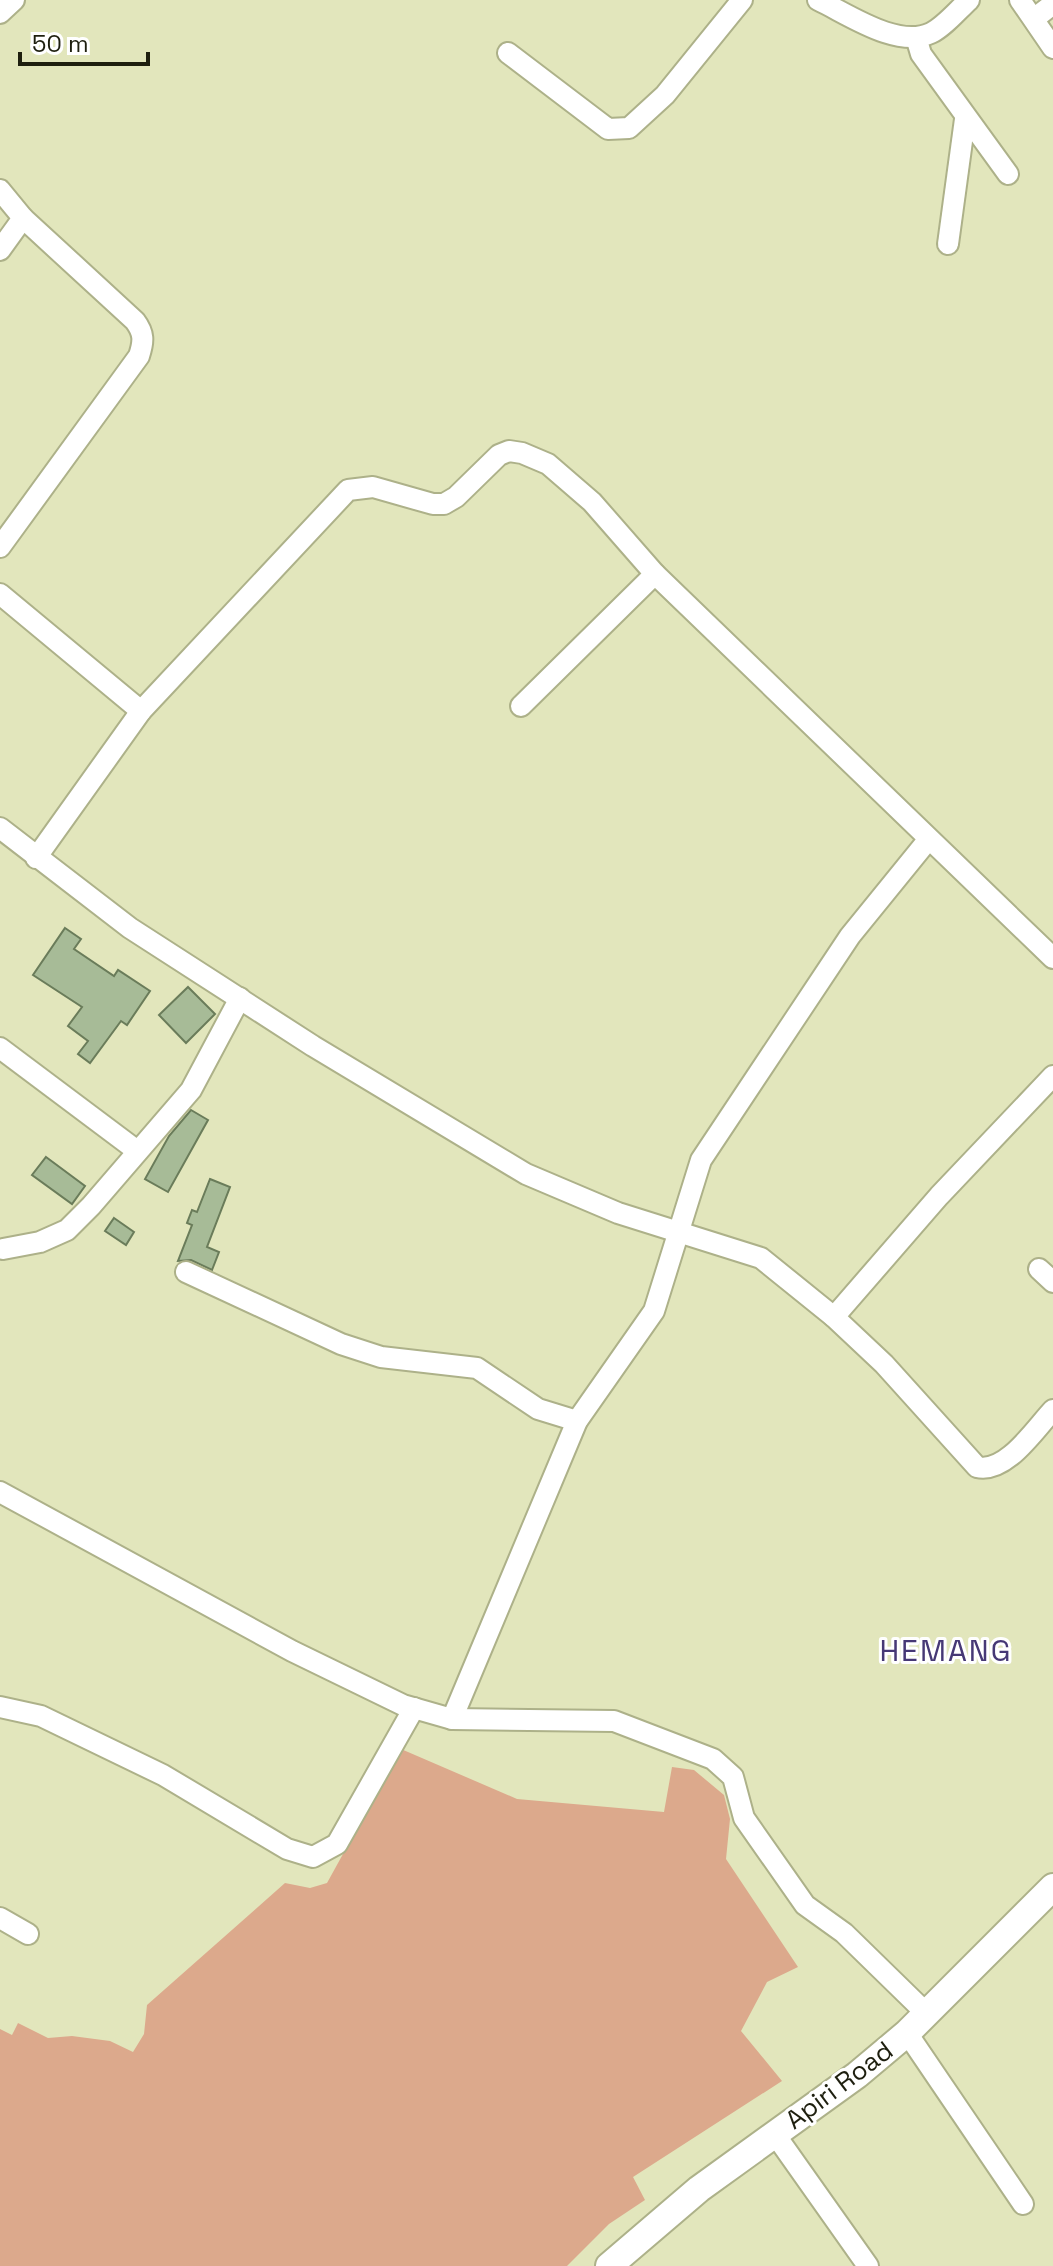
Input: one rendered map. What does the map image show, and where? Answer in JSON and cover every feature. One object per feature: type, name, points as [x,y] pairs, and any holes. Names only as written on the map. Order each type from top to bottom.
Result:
[{"type":"street","points":[[0,13],[14,0]]},
{"type":"street","points":[[508,53],[608,129],[629,128],[665,95],[742,0]]},
{"type":"street","points":[[818,0],[898,36],[916,37],[933,32],[969,0]]},
{"type":"street","points":[[1020,0],[1053,48]]},
{"type":"street","points":[[1035,18],[1053,4]]},
{"type":"street","points":[[916,37],[921,54],[965,119],[1008,174]]},
{"type":"street","points":[[948,244],[965,119]]},
{"type":"street","points":[[0,190],[23,218],[135,321],[142,330],[144,343],[139,356],[0,547]]},
{"type":"street","points":[[0,250],[23,218]]},
{"type":"street","points":[[36,858],[141,711],[348,490],[359,486],[444,504],[456,497],[499,455],[509,451],[548,464],[592,502],[655,574],[803,712],[853,768],[1053,958]]},
{"type":"street","points":[[521,706],[655,574]]},
{"type":"street","points":[[0,594],[141,711]]},
{"type":"street","points":[[0,828],[130,928],[526,1174],[618,1213],[732,1246],[761,1258],[834,1317],[919,1399],[977,1467],[986,1470],[1002,1464],[1053,1410]]},
{"type":"street","points":[[452,1719],[577,1421],[654,1311],[681,1233],[692,1183],[714,1137],[850,936],[928,840]]},
{"type":"street","points":[[1,1250],[40,1242],[67,1230],[191,1090],[240,998]]},
{"type":"street","points":[[0,1048],[136,1150]]},
{"type":"street","points":[[834,1317],[939,1196],[1053,1076]]},
{"type":"street","points":[[186,1272],[341,1344],[390,1359],[477,1368],[538,1409],[577,1421]]},
{"type":"street","points":[[0,1492],[241,1625],[414,1708],[452,1719],[614,1721],[713,1759],[733,1777],[744,1818],[805,1905],[844,1933],[927,2014]]},
{"type":"street","points":[[0,1707],[41,1716],[163,1775],[287,1849],[313,1857],[337,1844],[414,1708]]},
{"type":"street","name":"Apiri Road","points":[[609,2266],[688,2197],[857,2075],[907,2033],[1053,1887]]},
{"type":"street","points":[[0,1918],[28,1934]]},
{"type":"street","points":[[907,2033],[1023,2204]]},
{"type":"street","points":[[774,2133],[868,2266]]},
{"type":"shaded area","points":[[401,1749],[517,1799],[664,1812],[672,1767],[694,1770],[724,1795],[730,1819],[726,1859],[798,1967],[767,1982],[741,2031],[782,2081],[633,2177],[645,2200],[609,2224],[567,2266],[0,2266],[0,2029],[12,2035],[18,2023],[48,2038],[72,2036],[110,2041],[133,2052],[144,2034],[147,2005],[285,1883],[310,1888],[327,1883]]},
{"type":"building","points":[[65,928],[81,939],[74,949],[114,976],[118,970],[150,991],[127,1025],[121,1021],[90,1063],[78,1054],[88,1041],[68,1026],[82,1007],[33,975]]},
{"type":"building","points":[[188,987],[215,1014],[186,1043],[159,1015]]},
{"type":"building","points":[[191,1110],[208,1120],[168,1192],[145,1179],[169,1136]]},
{"type":"building","points":[[46,1157],[85,1186],[72,1204],[32,1175]]},
{"type":"building","points":[[210,1179],[230,1187],[207,1247],[219,1252],[212,1270],[191,1260],[178,1261],[192,1225],[187,1223],[192,1210],[197,1212]]},
{"type":"building","points":[[114,1218],[134,1232],[126,1245],[105,1231]]},
{"type":"district","name":"HEMANG","points":[[946,1651]]}]
